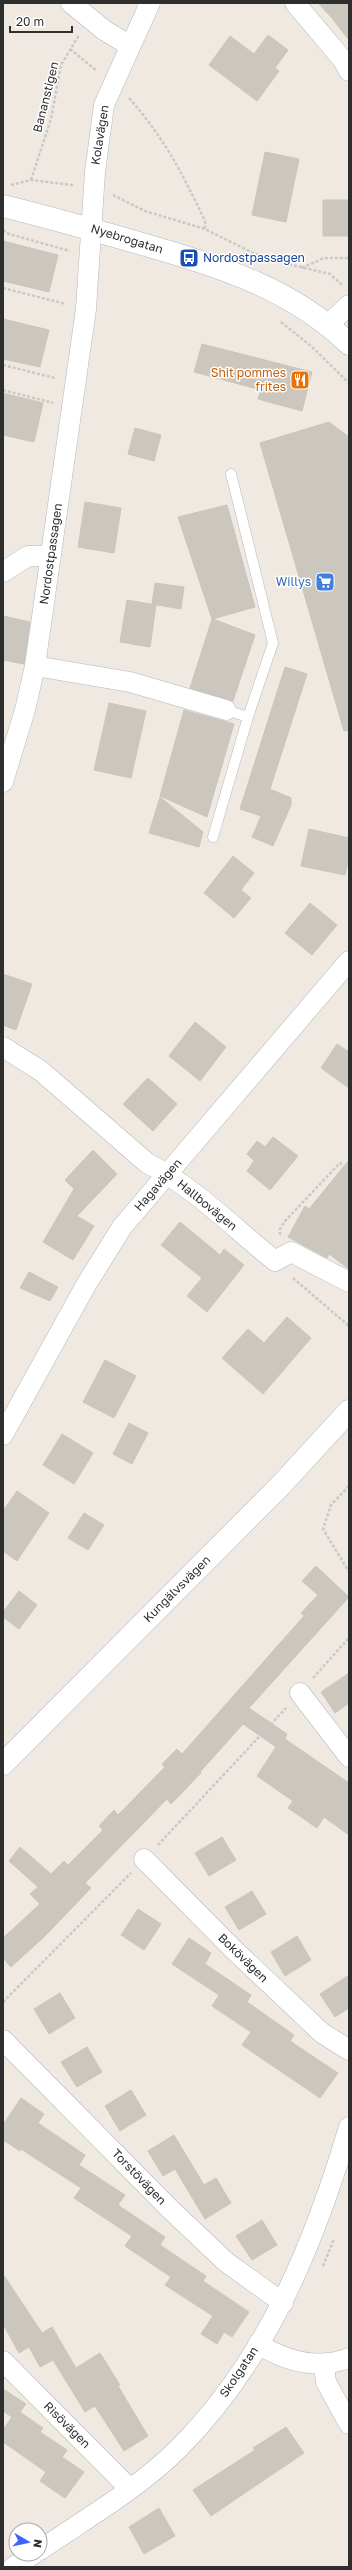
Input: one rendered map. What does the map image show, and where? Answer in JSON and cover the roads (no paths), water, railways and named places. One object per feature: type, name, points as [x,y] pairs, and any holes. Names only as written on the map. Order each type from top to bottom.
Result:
[{"type":"main road","name":"Nyebrogatan","points":[[3,206],[90,228],[229,271],[297,303],[329,324],[349,344]]},
{"type":"main road","name":"Kungälvsvägen","points":[[3,1764],[280,1486],[349,1412]]},
{"type":"street","points":[[71,3],[89,19],[130,46]]},
{"type":"street","name":"Kolavägen","points":[[90,228],[93,189],[104,104],[112,83],[150,3]]},
{"type":"street","points":[[295,3],[343,60],[349,71]]},
{"type":"street","name":"Nordostpassagen","points":[[3,782],[25,710],[35,666],[86,309],[90,228]]},
{"type":"street","points":[[329,324],[347,296]]},
{"type":"street","points":[[3,572],[28,556],[51,556]]},
{"type":"street","points":[[35,666],[130,682],[226,710]]},
{"type":"street","name":"Hagavägen","points":[[3,1435],[86,1285],[122,1227],[349,961]]},
{"type":"street","name":"Hallbovägen","points":[[3,1048],[42,1071],[147,1164],[168,1174],[283,1257],[349,1282]]},
{"type":"street","points":[[300,1693],[349,1757]]},
{"type":"street","name":"Bokövägen","points":[[144,1859],[233,1949],[311,2022],[349,2050]]},
{"type":"street","name":"Torstövägen","points":[[3,2040],[192,2230],[226,2262],[283,2303]]},
{"type":"street","name":"Skolgatan","points":[[48,2547],[130,2489],[179,2448],[222,2398],[283,2303],[322,2213],[349,2127]]},
{"type":"street","points":[[258,2344],[275,2354],[324,2366],[349,2358]]},
{"type":"street","name":"Risövägen","points":[[3,2361],[130,2489]]},
{"type":"street","points":[[324,2366],[326,2382],[349,2424]]},
{"type":"lane","points":[[213,837],[248,717],[272,642],[231,474]]},
{"type":"lane","points":[[226,710],[248,717]]},
{"type":"place","name":"Nordostpassagen","points":[[189,258]]},
{"type":"place","name":"Shit pommes frites","points":[[300,380]]},
{"type":"place","name":"Willys","points":[[325,582]]}]
